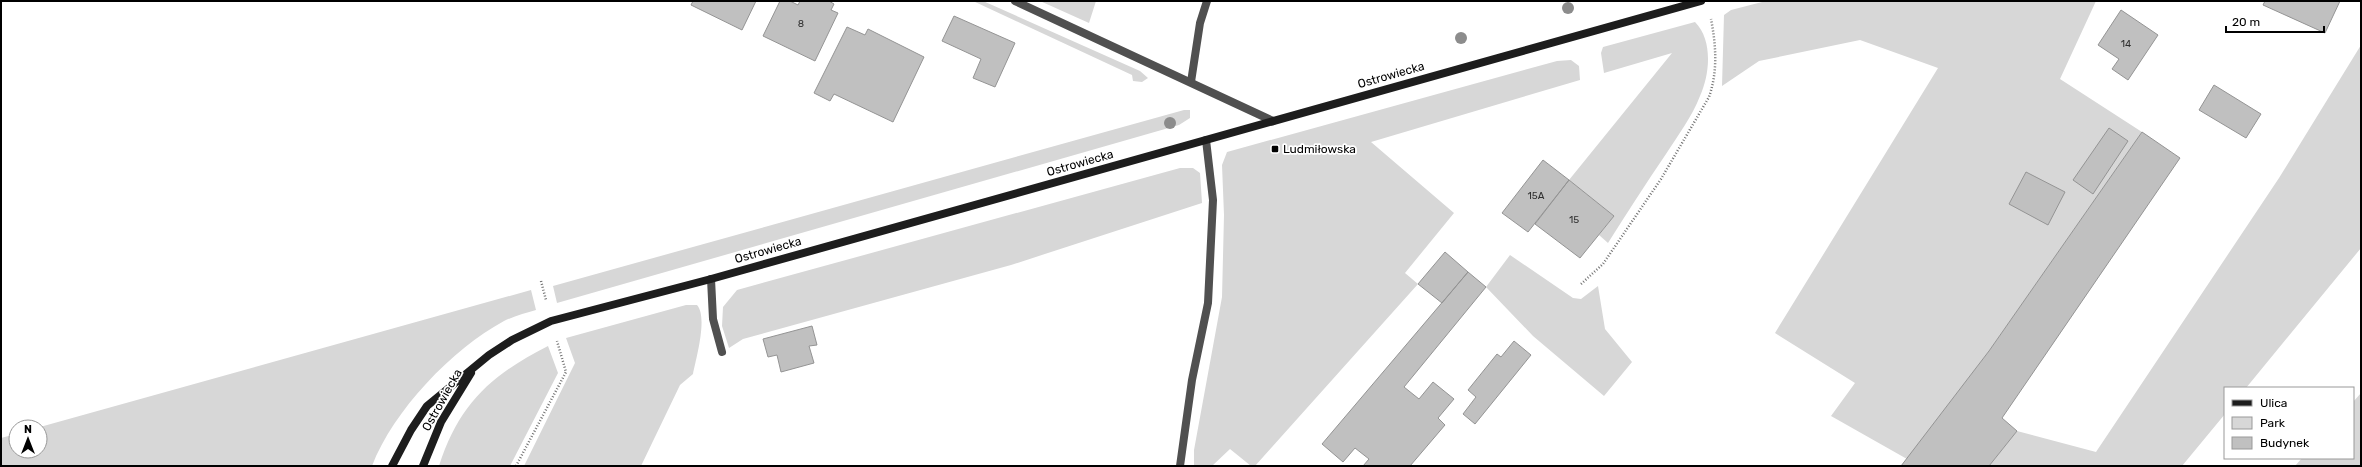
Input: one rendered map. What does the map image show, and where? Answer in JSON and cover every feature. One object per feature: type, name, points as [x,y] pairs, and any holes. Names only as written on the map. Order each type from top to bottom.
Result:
[{"type":"street","points":[[1015,1],[1273,121]]},
{"type":"street","points":[[1191,82],[1200,23],[1206,1]]},
{"type":"street","name":"Ostrowiecka","points":[[392,466],[411,430],[427,406],[474,367],[512,340],[551,321],[711,279],[1701,1]]},
{"type":"street","points":[[1180,466],[1192,380],[1208,303],[1213,200],[1206,140]]},
{"type":"street","points":[[711,279],[713,319],[722,352]]},
{"type":"street","name":"Ostrowiecka","points":[[422,466],[441,422],[474,367]]},
{"type":"path","points":[[1581,284],[1603,264],[1661,179],[1710,97],[1714,82],[1716,62],[1710,13]]},
{"type":"path","points":[[516,466],[566,372],[541,281]]},
{"type":"green space","points":[[973,1],[983,1],[1140,71],[1148,78],[1142,82],[1133,81],[1132,75]]},
{"type":"green space","points":[[1040,1],[1096,1],[1089,23]]},
{"type":"green space","points":[[1766,1],[2096,1],[2060,79],[2142,132],[1989,351],[1907,459],[1831,416],[1855,383],[1775,333],[1938,68],[1860,40],[1759,61],[1722,86],[1724,15],[1731,10]]},
{"type":"green space","points":[[1695,22],[1701,29],[1705,38],[1708,58],[1706,78],[1700,96],[1684,126],[1608,243],[1599,235],[1614,216],[1569,180],[1672,53],[1604,73],[1601,53],[1603,47]]},
{"type":"green space","points":[[2361,45],[2361,248],[2247,387],[2224,387],[2224,415],[2182,466],[1989,466],[2017,431],[2096,452],[2279,178]]},
{"type":"green space","points":[[1571,60],[1579,66],[1580,80],[1371,142],[1454,213],[1405,273],[1418,284],[1255,466],[1251,466],[1230,449],[1212,466],[1194,466],[1194,450],[1222,297],[1224,215],[1222,165],[1227,152],[1557,61]]},
{"type":"green space","points":[[1184,110],[1190,110],[1190,118],[1179,125],[557,303],[553,286]]},
{"type":"green space","points":[[1180,168],[1193,168],[1200,173],[1202,203],[1011,265],[743,339],[729,348],[722,326],[723,307],[737,290]]},
{"type":"green space","points":[[1510,255],[1573,298],[1581,299],[1598,286],[1605,329],[1632,362],[1604,396],[1533,336],[1486,287]]},
{"type":"green space","points":[[531,290],[536,310],[504,321],[484,333],[464,348],[426,383],[394,424],[372,466],[1,466],[1,438],[8,436],[8,459],[48,459],[48,425]]},
{"type":"green space","points":[[686,305],[697,305],[700,311],[701,319],[700,338],[693,374],[680,385],[641,466],[524,466],[575,363],[566,338]]},
{"type":"green space","points":[[548,346],[558,373],[510,466],[439,466],[456,425],[467,408],[494,380],[510,368]]},
{"type":"green space","points":[[2361,393],[2361,466],[2295,466],[2301,459],[2354,459],[2354,401]]},
{"type":"building","points":[[693,1],[756,1],[742,30],[691,5]]},
{"type":"building","points":[[780,1],[790,1],[798,5],[800,1],[829,1],[834,4],[831,10],[838,13],[815,61],[763,36]]},
{"type":"building","points":[[2265,1],[2340,1],[2325,33],[2263,5]]},
{"type":"building","points":[[2121,10],[2158,35],[2128,80],[2112,69],[2119,59],[2098,45]]},
{"type":"building","points":[[954,16],[1015,43],[995,87],[973,78],[981,59],[942,41]]},
{"type":"building","points":[[847,27],[865,35],[868,29],[924,57],[893,122],[834,94],[830,101],[814,93]]},
{"type":"building","points":[[2214,85],[2261,114],[2246,138],[2199,110]]},
{"type":"building","points":[[2109,128],[2128,141],[2093,194],[2073,180]]},
{"type":"building","points":[[2142,132],[2180,158],[2002,418],[2017,431],[1989,466],[1901,466],[1989,351]]},
{"type":"building","points":[[1543,160],[1569,180],[1528,232],[1502,213]]},
{"type":"building","points":[[2026,172],[2065,192],[2048,225],[2009,204]]},
{"type":"building","points":[[1569,180],[1614,216],[1580,258],[1535,224]]},
{"type":"building","points":[[1445,252],[1468,272],[1442,303],[1418,284]]},
{"type":"building","points":[[1468,272],[1486,287],[1404,387],[1419,399],[1433,382],[1454,399],[1438,418],[1445,425],[1410,466],[1363,466],[1369,459],[1355,448],[1343,462],[1322,444]]},
{"type":"building","points":[[812,326],[817,345],[809,346],[814,363],[781,372],[777,355],[768,357],[763,339]]},
{"type":"building","points":[[1514,341],[1531,355],[1475,424],[1463,414],[1476,397],[1468,390],[1497,354],[1501,357]]},
{"type":"place","name":"Ludmiłowska","points":[[1275,149]]}]
